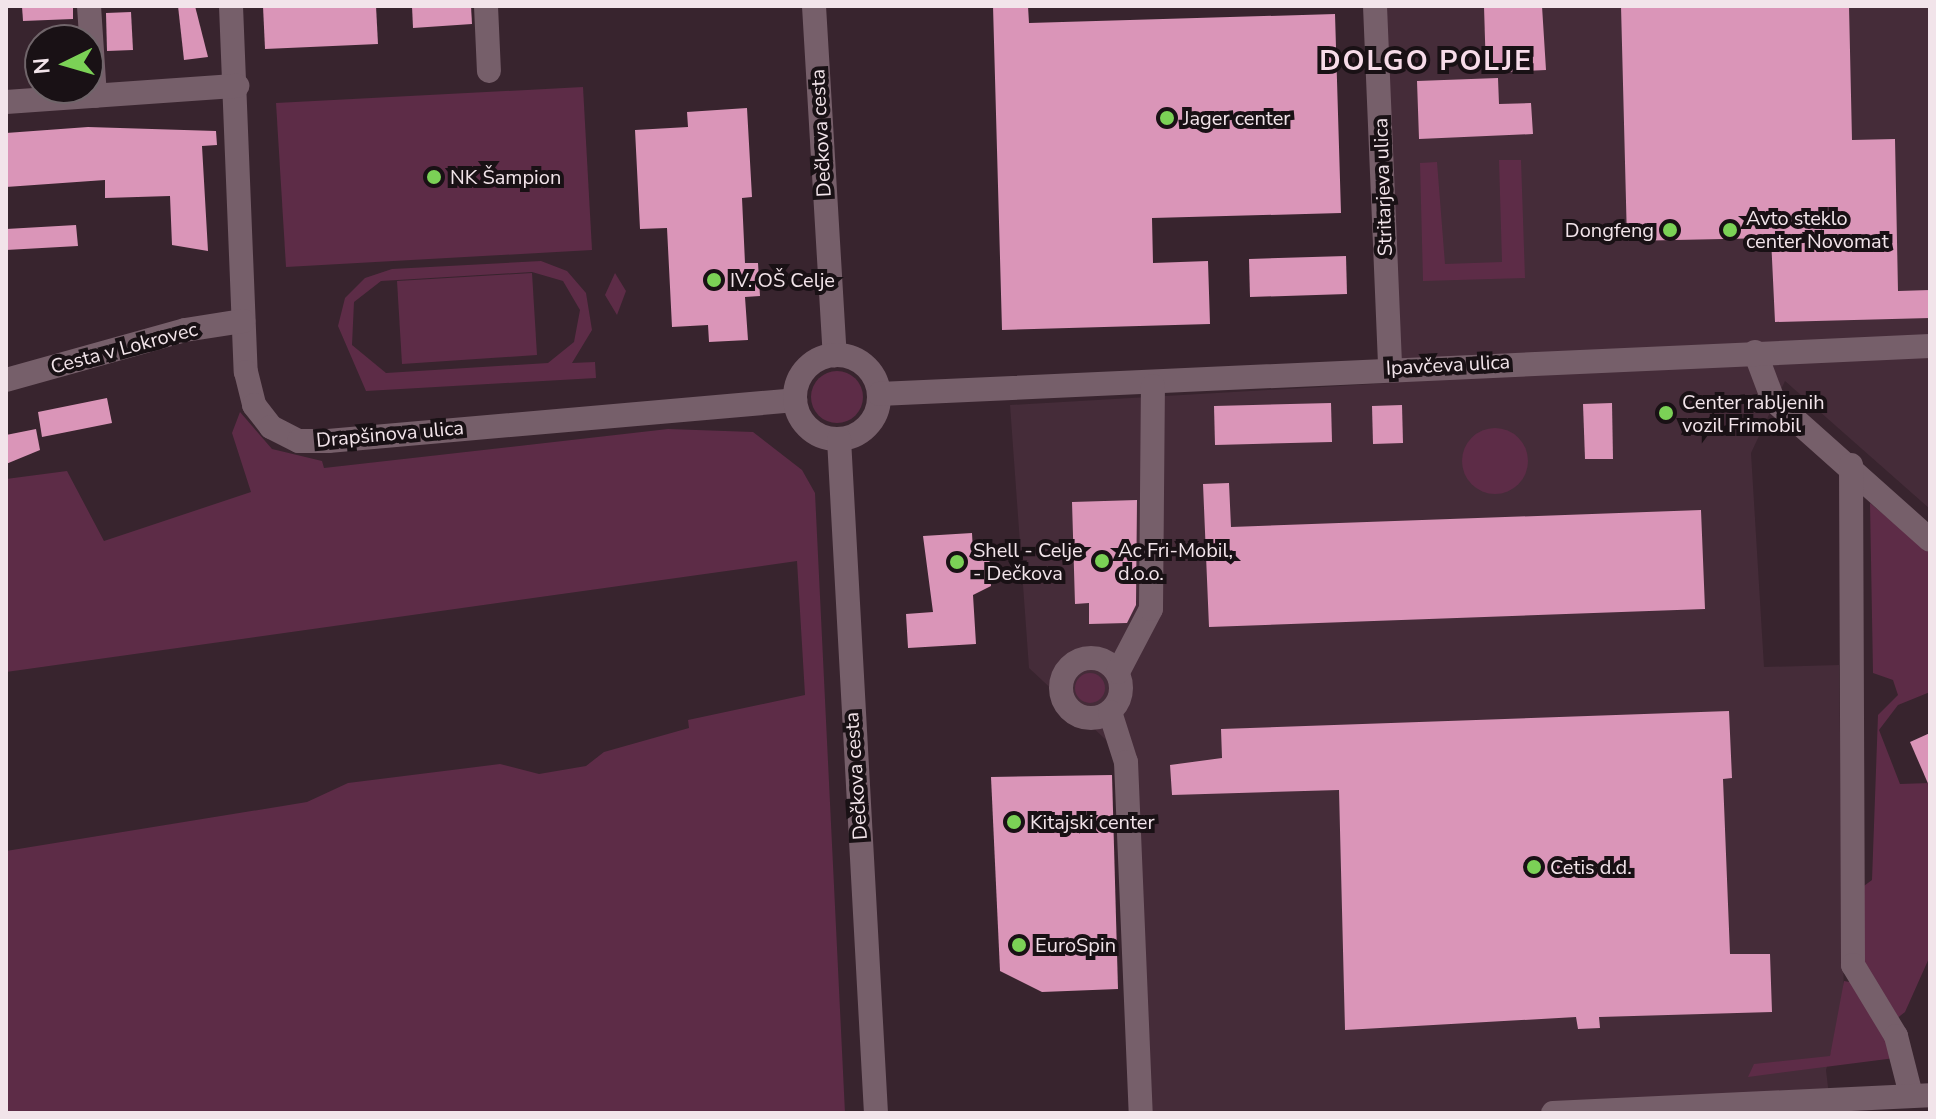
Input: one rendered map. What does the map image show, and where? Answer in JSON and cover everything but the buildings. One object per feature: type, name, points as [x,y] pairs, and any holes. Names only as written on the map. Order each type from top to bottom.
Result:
[{"type":"street","name":"Drapšinova ulica","points":[[231,6],[237,86],[243,321],[254,405],[271,427],[299,441],[795,400]]},
{"type":"street","points":[[486,6],[489,71]]},
{"type":"street","name":"Dečkova cesta","points":[[814,6],[835,355]]},
{"type":"street","name":"Stritarjeva ulica","points":[[1375,6],[1390,368]]},
{"type":"street","points":[[104,95],[237,86]]},
{"type":"street","name":"Cesta v Lokrovec","points":[[6,380],[185,330],[243,321]]},
{"type":"street","name":"Ipavčeva ulica","points":[[879,394],[1153,386],[1390,368],[1930,346]]},
{"type":"street","points":[[1755,352],[1773,400],[1859,472],[1930,540]]},
{"type":"street","points":[[835,355],[869,370],[879,394],[872,420],[839,439],[814,433],[795,400],[801,375],[835,355]]},
{"type":"street","points":[[1118,672],[1151,609],[1153,386]]},
{"type":"street","name":"Dečkova cesta","points":[[839,439],[876,1113]]},
{"type":"street","points":[[1553,1113],[1920,1095],[1896,1036],[1853,965],[1851,792],[1859,472]]},
{"type":"street","points":[[1110,712],[1078,715],[1061,686],[1080,659],[1105,660],[1118,672],[1122,689],[1110,712],[1126,762],[1141,1113]]},
{"type":"shaded area","points":[[1373,6],[1930,6],[1930,509],[1785,381],[1751,453],[1764,667],[1839,665],[1844,1008],[1826,1070],[1831,1113],[1150,1113],[1134,766],[1029,668],[1010,405],[1391,383]]},
{"type":"shaded area","name":"NK Šampion","points":[[583,87],[592,250],[286,267],[276,103]]},
{"type":"shaded area","points":[[1499,160],[1521,160],[1525,278],[1423,281],[1420,163],[1437,162],[1445,264],[1502,262]]},
{"type":"shaded area","points":[[541,261],[567,271],[586,293],[592,330],[572,363],[595,362],[596,378],[366,391],[338,326],[345,298],[365,278],[392,269]],"holes":[[[532,272],[563,281],[580,310],[574,342],[548,363],[386,373],[352,345],[354,302],[381,281]]]},
{"type":"shaded area","points":[[532,273],[537,355],[402,364],[397,281]]},
{"type":"shaded area","points":[[615,273],[626,291],[617,315],[605,295]]},
{"type":"shaded area","points":[[837,371],[855,379],[863,397],[855,415],[837,423],[819,415],[811,397],[819,379]]},
{"type":"shaded area","points":[[240,412],[272,449],[322,461],[324,468],[668,429],[753,432],[802,470],[815,493],[845,1113],[6,1113],[6,851],[307,802],[348,783],[500,764],[539,774],[586,766],[604,752],[689,728],[688,720],[805,695],[797,561],[6,672],[6,479],[67,471],[104,541],[251,492],[232,433]]},
{"type":"shaded area","points":[[1495,428],[1508,431],[1518,438],[1525,448],[1528,461],[1525,474],[1518,484],[1508,491],[1495,494],[1482,491],[1472,484],[1465,474],[1462,461],[1465,448],[1472,438],[1482,431]]},
{"type":"shaded area","points":[[1870,503],[1930,553],[1930,692],[1898,705],[1879,730],[1900,784],[1930,783],[1930,956],[1905,1012],[1891,1023],[1895,1058],[1748,1077],[1754,1064],[1830,1056],[1844,981],[1861,984],[1857,891],[1872,880],[1878,715],[1898,695],[1893,680],[1873,673]]},
{"type":"shaded area","points":[[1090,673],[1101,677],[1105,688],[1101,699],[1090,703],[1079,699],[1075,688],[1079,677]]},
{"type":"place","name":"Jager center","points":[[1167,118]]},
{"type":"place","name":"NK Šampion","points":[[434,177]]},
{"type":"place","name":"Dongfeng","points":[[1670,230]]},
{"type":"place","name":"Avto steklo center Novomat","points":[[1730,230]]},
{"type":"place","name":"IV. OŠ Celje","points":[[714,280]]},
{"type":"place","name":"Center rabljenih vozil Frimobil","points":[[1666,413]]},
{"type":"place","name":"Ac Fri-Mobil, d.o.o.","points":[[1102,561]]},
{"type":"place","name":"Shell - Celje - Dečkova","points":[[957,562]]},
{"type":"place","name":"Kitajski center","points":[[1014,822]]},
{"type":"place","name":"Cetis d.d.","points":[[1534,867]]},
{"type":"place","name":"EuroSpin","points":[[1019,945]]},
{"type":"district","name":"DOLGO POLJE","points":[[1426,61]]}]
